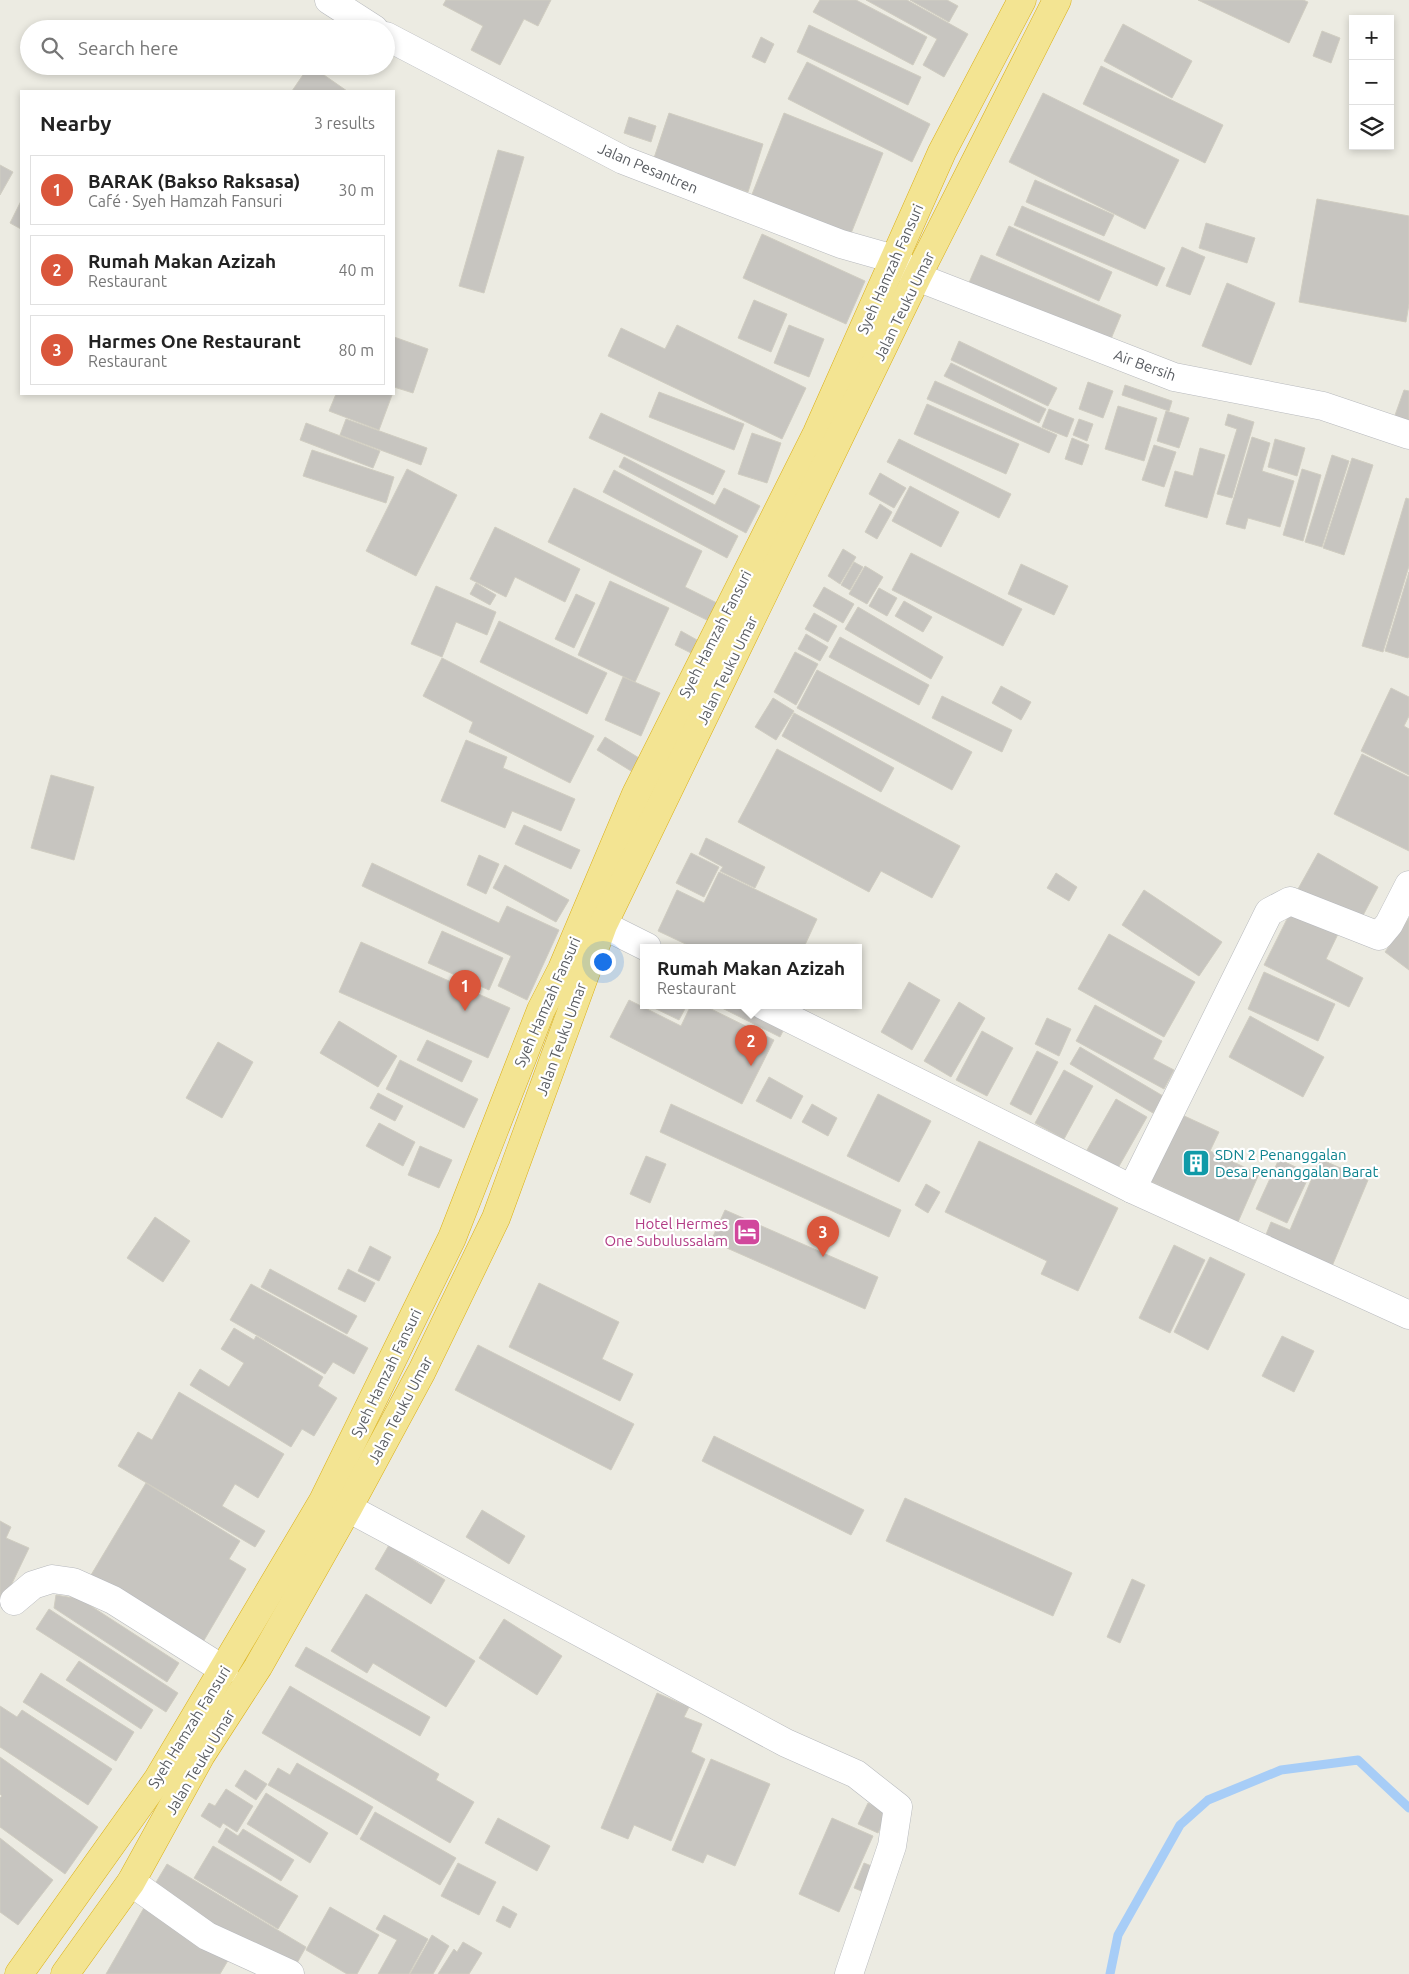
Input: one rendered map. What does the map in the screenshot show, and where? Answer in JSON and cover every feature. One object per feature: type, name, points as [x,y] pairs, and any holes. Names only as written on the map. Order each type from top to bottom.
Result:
[{"type":"highway","name":"Syeh Hamzah Fansuri","points":[[19,1974],[158,1779],[324,1500],[452,1238],[541,1010],[562,969],[636,794],[817,433],[942,152],[1022,0]]},
{"type":"highway","name":"Jalan Teuku Umar","points":[[65,1974],[131,1882],[201,1755],[258,1667],[348,1508],[422,1371],[496,1218],[603,925],[917,277],[1057,0]]},
{"type":"street","points":[[329,0],[360,20]]},
{"type":"street","name":"Jalan Pesantren","points":[[395,41],[623,160],[842,244],[894,259]]},
{"type":"street","name":"Air Bersih","points":[[894,259],[917,277],[1174,377],[1323,406],[1409,435]]},
{"type":"street","points":[[1132,1189],[1268,912],[1290,901],[1379,936],[1389,924],[1409,885]]},
{"type":"street","points":[[603,925],[641,944]]},
{"type":"street","points":[[771,1009],[1132,1189],[1409,1315]]},
{"type":"street","points":[[348,1508],[786,1743],[856,1774],[898,1807],[892,1846],[849,1974]]},
{"type":"street","points":[[14,1602],[33,1585],[52,1579],[73,1582],[113,1600],[224,1670]]},
{"type":"street","points":[[131,1882],[207,1936],[290,1974]]},
{"type":"building","points":[[446,0],[551,0],[538,26],[524,19],[500,65],[471,50],[483,26],[443,5]]},
{"type":"building","points":[[820,0],[856,0],[927,37],[913,65],[813,12]]},
{"type":"building","points":[[866,0],[907,0],[968,34],[944,77],[923,65],[937,39]]},
{"type":"building","points":[[910,0],[947,0],[958,6],[949,22]]},
{"type":"building","points":[[1198,0],[1303,0],[1308,2],[1289,43]]},
{"type":"building","points":[[1123,24],[1192,61],[1172,98],[1104,61]]},
{"type":"building","points":[[809,25],[921,77],[908,105],[797,52]]},
{"type":"building","points":[[1322,31],[1340,38],[1331,63],[1313,56]]},
{"type":"building","points":[[761,37],[774,44],[765,63],[752,57]]},
{"type":"building","points":[[807,62],[930,124],[912,162],[788,99]]},
{"type":"building","points":[[1101,66],[1223,125],[1205,163],[1083,104]]},
{"type":"building","points":[[303,75],[324,75],[346,90],[293,90]]},
{"type":"building","points":[[1043,93],[1179,160],[1145,229],[1009,162]]},
{"type":"building","points":[[669,113],[763,144],[748,192],[653,161]]},
{"type":"building","points":[[784,113],[883,153],[848,241],[749,202]]},
{"type":"building","points":[[629,117],[656,126],[651,142],[624,133]]},
{"type":"building","points":[[498,150],[524,157],[484,293],[459,286]]},
{"type":"building","points":[[0,165],[13,172],[0,195]]},
{"type":"building","points":[[1035,180],[1114,215],[1104,236],[1026,202]]},
{"type":"building","points":[[1317,199],[1409,216],[1409,304],[1406,322],[1299,302]]},
{"type":"building","points":[[20,203],[20,228],[10,223]]},
{"type":"building","points":[[1022,206],[1165,268],[1157,286],[1014,225]]},
{"type":"building","points":[[1206,223],[1255,238],[1247,263],[1199,248]]},
{"type":"building","points":[[1009,226],[1112,272],[1099,301],[996,255]]},
{"type":"building","points":[[762,234],[865,281],[846,324],[743,278]]},
{"type":"building","points":[[1182,247],[1205,257],[1190,295],[1166,286]]},
{"type":"building","points":[[981,255],[1121,315],[1108,346],[968,285]]},
{"type":"building","points":[[1227,283],[1275,303],[1251,365],[1202,346]]},
{"type":"building","points":[[754,300],[787,314],[771,352],[738,338]]},
{"type":"building","points":[[677,325],[806,388],[782,439],[608,356],[621,328],[665,349]]},
{"type":"building","points":[[789,325],[824,339],[809,377],[774,363]]},
{"type":"building","points":[[395,337],[428,349],[413,393],[395,387]]},
{"type":"building","points":[[959,341],[1057,388],[1048,406],[951,360]]},
{"type":"building","points":[[951,363],[1046,409],[1039,423],[944,376]]},
{"type":"building","points":[[935,381],[1057,435],[1049,453],[927,399]]},
{"type":"building","points":[[1088,382],[1113,391],[1103,418],[1079,409]]},
{"type":"building","points":[[1125,385],[1172,401],[1169,411],[1122,395]]},
{"type":"building","points":[[1404,390],[1409,391],[1409,422],[1394,418]]},
{"type":"building","points":[[659,392],[744,424],[734,450],[649,417]]},
{"type":"building","points":[[336,395],[392,395],[379,430],[329,411]]},
{"type":"building","points":[[927,404],[1019,444],[1006,474],[914,434]]},
{"type":"building","points":[[1118,406],[1157,418],[1144,461],[1105,449]]},
{"type":"building","points":[[1049,409],[1074,419],[1067,437],[1042,427]]},
{"type":"building","points":[[1166,411],[1189,418],[1179,448],[1157,441]]},
{"type":"building","points":[[601,413],[725,471],[713,495],[589,438]]},
{"type":"building","points":[[1228,414],[1254,422],[1232,498],[1217,494],[1237,429],[1225,425]]},
{"type":"building","points":[[346,419],[427,448],[421,465],[340,435]]},
{"type":"building","points":[[1079,419],[1093,424],[1087,441],[1073,435]]},
{"type":"building","points":[[306,423],[380,451],[373,468],[300,440]]},
{"type":"building","points":[[752,433],[781,443],[767,483],[738,474]]},
{"type":"building","points":[[1252,437],[1270,443],[1262,471],[1294,481],[1280,527],[1248,518],[1245,529],[1226,524]]},
{"type":"building","points":[[1072,438],[1089,445],[1082,465],[1065,459]]},
{"type":"building","points":[[899,439],[1011,494],[999,518],[887,462]]},
{"type":"building","points":[[1275,439],[1305,448],[1297,476],[1268,467]]},
{"type":"building","points":[[1154,445],[1176,452],[1164,487],[1142,480]]},
{"type":"building","points":[[1200,448],[1225,455],[1207,518],[1165,506],[1175,471],[1193,476]]},
{"type":"building","points":[[312,450],[394,477],[386,503],[303,476]]},
{"type":"building","points":[[1332,455],[1349,461],[1322,547],[1305,542]]},
{"type":"building","points":[[624,457],[715,505],[724,488],[760,506],[746,533],[619,467]]},
{"type":"building","points":[[1352,458],[1373,465],[1344,555],[1323,548]]},
{"type":"building","points":[[407,469],[457,495],[416,576],[366,551]]},
{"type":"building","points":[[1302,469],[1321,475],[1303,541],[1283,535]]},
{"type":"building","points":[[614,470],[738,536],[727,558],[603,492]]},
{"type":"building","points":[[880,473],[906,488],[894,508],[869,494]]},
{"type":"building","points":[[910,486],[959,512],[941,547],[892,521]]},
{"type":"building","points":[[574,488],[702,551],[685,587],[721,605],[713,623],[548,542]]},
{"type":"building","points":[[1406,498],[1409,499],[1409,566],[1383,652],[1362,646]]},
{"type":"building","points":[[880,504],[892,512],[877,539],[865,532]]},
{"type":"building","points":[[495,527],[580,569],[565,602],[515,577],[506,597],[470,579]]},
{"type":"building","points":[[843,549],[856,557],[840,584],[828,576]]},
{"type":"building","points":[[911,553],[1022,609],[1003,646],[892,590]]},
{"type":"building","points":[[854,562],[863,567],[850,590],[841,585]]},
{"type":"building","points":[[1021,564],[1068,586],[1054,615],[1008,594]]},
{"type":"building","points":[[865,566],[883,577],[867,604],[849,594]]},
{"type":"building","points":[[1409,572],[1409,656],[1408,658],[1385,651]]},
{"type":"building","points":[[610,581],[669,608],[635,682],[578,655]]},
{"type":"building","points":[[476,583],[496,595],[490,605],[470,594]]},
{"type":"building","points":[[436,586],[496,612],[487,635],[456,622],[442,657],[411,644]]},
{"type":"building","points":[[824,587],[854,604],[843,623],[813,606]]},
{"type":"building","points":[[879,588],[897,598],[887,616],[869,606]]},
{"type":"building","points":[[576,594],[595,603],[574,648],[555,639]]},
{"type":"building","points":[[904,601],[932,617],[923,632],[895,616]]},
{"type":"building","points":[[858,607],[943,657],[931,679],[845,629]]},
{"type":"building","points":[[814,613],[837,626],[828,642],[805,629]]},
{"type":"building","points":[[499,621],[607,673],[587,714],[480,662]]},
{"type":"building","points":[[681,631],[697,640],[691,653],[675,645]]},
{"type":"building","points":[[806,634],[828,647],[820,661],[798,649]]},
{"type":"building","points":[[840,637],[929,685],[919,705],[829,657]]},
{"type":"building","points":[[795,652],[818,664],[796,705],[774,692]]},
{"type":"building","points":[[442,658],[594,736],[570,783],[469,732],[473,722],[423,696]]},
{"type":"building","points":[[817,670],[972,752],[952,790],[797,708]]},
{"type":"building","points":[[623,677],[660,693],[641,736],[605,720]]},
{"type":"building","points":[[1001,686],[1031,702],[1021,720],[992,703]]},
{"type":"building","points":[[1391,688],[1409,697],[1409,716],[1404,726],[1409,729],[1409,775],[1361,751]]},
{"type":"building","points":[[942,696],[1012,730],[1002,752],[932,718]]},
{"type":"building","points":[[773,698],[794,711],[776,740],[755,727]]},
{"type":"building","points":[[794,713],[894,768],[881,792],[782,736]]},
{"type":"building","points":[[605,737],[639,758],[631,771],[597,750]]},
{"type":"building","points":[[466,740],[507,757],[503,768],[575,799],[561,831],[512,811],[505,828],[441,801]]},
{"type":"building","points":[[777,749],[960,846],[932,898],[881,871],[869,892],[738,822]]},
{"type":"building","points":[[1362,754],[1409,777],[1409,851],[1334,814]]},
{"type":"building","points":[[51,775],[94,787],[74,860],[31,848]]},
{"type":"building","points":[[524,825],[580,850],[571,869],[515,844]]},
{"type":"building","points":[[706,838],[765,867],[755,888],[720,871],[723,867],[699,854]]},
{"type":"building","points":[[691,853],[719,867],[704,897],[676,883]]},
{"type":"building","points":[[1318,853],[1378,887],[1359,923],[1298,889]]},
{"type":"building","points":[[479,855],[499,864],[486,894],[467,885]]},
{"type":"building","points":[[372,863],[499,923],[507,906],[559,930],[527,1000],[498,986],[511,956],[362,886]]},
{"type":"building","points":[[505,865],[569,900],[556,922],[493,888]]},
{"type":"building","points":[[719,872],[817,919],[805,944],[686,944],[658,931],[677,890],[704,903]]},
{"type":"building","points":[[1056,873],[1077,887],[1069,901],[1047,888]]},
{"type":"building","points":[[1144,890],[1222,942],[1199,976],[1122,925]]},
{"type":"building","points":[[1291,911],[1338,934],[1326,959],[1363,978],[1349,1007],[1264,965]]},
{"type":"building","points":[[1409,918],[1409,970],[1385,952]]},
{"type":"building","points":[[442,931],[503,958],[489,990],[428,963]]},
{"type":"building","points":[[1109,934],[1195,982],[1164,1037],[1078,989]]},
{"type":"building","points":[[361,942],[510,1008],[488,1058],[339,992]]},
{"type":"building","points":[[1264,972],[1335,1004],[1318,1041],[1248,1009]]},
{"type":"building","points":[[909,982],[940,1000],[912,1050],[881,1032]]},
{"type":"building","points":[[629,1000],[640,1006],[640,1009],[647,1009],[681,1026],[689,1009],[711,1009],[774,1040],[742,1104],[610,1037]]},
{"type":"building","points":[[959,1002],[985,1018],[951,1077],[924,1061]]},
{"type":"building","points":[[1095,1005],[1162,1041],[1153,1059],[1174,1070],[1164,1089],[1076,1041]]},
{"type":"building","points":[[656,1009],[685,1009],[679,1020]]},
{"type":"building","points":[[724,1009],[758,1009],[787,1023],[780,1037]]},
{"type":"building","points":[[1250,1016],[1324,1057],[1303,1097],[1229,1057]]},
{"type":"building","points":[[1047,1018],[1071,1029],[1059,1056],[1035,1044]]},
{"type":"building","points":[[339,1021],[397,1056],[378,1087],[320,1053]]},
{"type":"building","points":[[982,1031],[1013,1048],[987,1096],[956,1080]]},
{"type":"building","points":[[427,1040],[472,1061],[462,1082],[417,1060]]},
{"type":"building","points":[[218,1042],[253,1062],[222,1118],[186,1098]]},
{"type":"building","points":[[1080,1047],[1163,1096],[1153,1113],[1070,1064]]},
{"type":"building","points":[[1037,1051],[1058,1062],[1031,1115],[1010,1104]]},
{"type":"building","points":[[400,1060],[478,1099],[464,1128],[386,1089]]},
{"type":"building","points":[[1064,1070],[1093,1086],[1064,1139],[1035,1123]]},
{"type":"building","points":[[769,1077],[803,1096],[791,1119],[756,1101]]},
{"type":"building","points":[[378,1093],[403,1106],[395,1121],[370,1108]]},
{"type":"building","points":[[878,1094],[931,1121],[899,1182],[847,1156]]},
{"type":"building","points":[[1116,1099],[1147,1117],[1118,1168],[1087,1150]]},
{"type":"building","points":[[671,1104],[901,1210],[889,1237],[660,1132]]},
{"type":"building","points":[[812,1104],[837,1118],[828,1136],[802,1122]]},
{"type":"building","name":"SDN 2 Penanggalan Desa Penanggalan Barat","points":[[1180,1114],[1219,1132],[1210,1151],[1259,1174],[1238,1222],[1150,1181]]},
{"type":"building","points":[[379,1123],[415,1142],[403,1166],[366,1146]]},
{"type":"building","points":[[979,1141],[1118,1208],[1078,1291],[1041,1274],[1047,1261],[945,1212]]},
{"type":"building","points":[[420,1146],[452,1160],[439,1188],[408,1175]]},
{"type":"building","points":[[646,1156],[666,1164],[650,1203],[630,1194]]},
{"type":"building","points":[[1279,1159],[1310,1174],[1287,1223],[1256,1209]]},
{"type":"building","points":[[1320,1159],[1368,1180],[1330,1271],[1263,1242],[1271,1222],[1290,1230]]},
{"type":"building","points":[[926,1184],[940,1192],[928,1213],[915,1205]]},
{"type":"building","points":[[725,1210],[878,1277],[865,1309],[711,1241]]},
{"type":"building","points":[[155,1217],[190,1241],[163,1282],[127,1258]]},
{"type":"building","points":[[1174,1245],[1205,1260],[1170,1333],[1139,1318]]},
{"type":"building","points":[[370,1246],[391,1257],[379,1281],[358,1271]]},
{"type":"building","points":[[1210,1257],[1245,1274],[1208,1350],[1174,1332]]},
{"type":"building","points":[[270,1269],[357,1316],[347,1334],[261,1287]]},
{"type":"building","points":[[348,1269],[375,1283],[365,1302],[338,1289]]},
{"type":"building","points":[[539,1283],[619,1322],[602,1359],[633,1374],[620,1401],[509,1347]]},
{"type":"building","points":[[251,1284],[368,1348],[354,1374],[333,1362],[325,1374],[230,1320]]},
{"type":"building","points":[[234,1328],[254,1340],[256,1336],[323,1377],[318,1386],[337,1398],[314,1436],[302,1429],[291,1447],[190,1385],[200,1369],[229,1387],[244,1363],[221,1349]]},
{"type":"building","points":[[1282,1336],[1314,1351],[1294,1392],[1262,1376]]},
{"type":"building","points":[[478,1345],[634,1424],[611,1470],[455,1390]]},
{"type":"building","points":[[179,1392],[284,1454],[258,1498],[235,1484],[222,1506],[265,1531],[255,1547],[118,1466],[138,1432],[152,1440]]},
{"type":"building","points":[[714,1436],[864,1510],[851,1535],[702,1461]]},
{"type":"building","points":[[146,1483],[240,1541],[229,1559],[246,1569],[203,1642],[91,1575]]},
{"type":"building","points":[[905,1498],[1072,1573],[1053,1616],[886,1541]]},
{"type":"building","points":[[482,1510],[525,1536],[509,1564],[466,1537]]},
{"type":"building","points":[[0,1521],[11,1527],[6,1538],[29,1548],[4,1600],[0,1598]]},
{"type":"building","points":[[389,1545],[445,1580],[431,1604],[375,1569]]},
{"type":"building","points":[[1132,1579],[1145,1585],[1120,1643],[1107,1637]]},
{"type":"building","points":[[366,1594],[475,1661],[446,1707],[373,1663],[367,1673],[331,1651]]},
{"type":"building","points":[[56,1595],[80,1599],[179,1663],[167,1682],[54,1608]]},
{"type":"building","points":[[49,1609],[178,1693],[166,1712],[36,1629]]},
{"type":"building","points":[[504,1619],[562,1656],[537,1695],[479,1658]]},
{"type":"building","points":[[306,1647],[430,1717],[420,1736],[295,1666]]},
{"type":"building","points":[[79,1661],[153,1710],[141,1729],[66,1680]]},
{"type":"building","points":[[41,1673],[134,1732],[116,1761],[23,1702]]},
{"type":"building","points":[[290,1686],[439,1774],[436,1780],[474,1802],[450,1843],[262,1733]]},
{"type":"building","points":[[657,1693],[689,1707],[684,1717],[702,1724],[691,1752],[705,1759],[671,1841],[634,1825],[628,1839],[601,1828]]},
{"type":"building","points":[[0,1706],[17,1717],[22,1710],[112,1769],[88,1805],[0,1747]]},
{"type":"building","points":[[0,1757],[98,1827],[65,1874],[0,1827],[0,1798],[2,1796],[0,1794]]},
{"type":"building","points":[[711,1759],[770,1784],[735,1866],[707,1854],[703,1863],[672,1850]]},
{"type":"building","points":[[297,1763],[373,1807],[357,1835],[268,1785],[278,1768],[290,1775]]},
{"type":"building","points":[[245,1770],[267,1784],[256,1800],[235,1786]]},
{"type":"building","points":[[226,1789],[253,1806],[237,1832],[223,1823],[220,1828],[201,1816],[209,1803],[215,1806]]},
{"type":"building","points":[[266,1793],[328,1833],[310,1863],[247,1824]]},
{"type":"building","points":[[868,1803],[887,1812],[878,1833],[858,1824]]},
{"type":"building","points":[[375,1812],[456,1858],[440,1885],[360,1839]]},
{"type":"building","points":[[498,1818],[550,1846],[537,1871],[485,1843]]},
{"type":"building","points":[[832,1818],[873,1836],[839,1912],[799,1894]]},
{"type":"building","points":[[226,1828],[238,1836],[243,1829],[294,1860],[281,1881],[218,1842]]},
{"type":"building","points":[[0,1838],[53,1880],[18,1925],[0,1912]]},
{"type":"building","points":[[213,1846],[298,1896],[278,1929],[194,1878]]},
{"type":"building","points":[[458,1863],[496,1882],[479,1915],[441,1896]]},
{"type":"building","points":[[864,1863],[874,1867],[864,1892],[854,1888]]},
{"type":"building","points":[[167,1864],[306,1947],[292,1972],[152,1889]]},
{"type":"building","points":[[145,1906],[230,1957],[220,1974],[106,1974]]},
{"type":"building","points":[[503,1906],[517,1914],[510,1928],[496,1921]]},
{"type":"building","points":[[330,1907],[379,1935],[357,1974],[347,1974],[306,1950]]},
{"type":"building","points":[[384,1915],[428,1939],[409,1974],[378,1974],[397,1940],[376,1929]]},
{"type":"building","points":[[432,1935],[449,1946],[433,1974],[410,1974]]},
{"type":"building","points":[[463,1942],[482,1953],[469,1974],[438,1974],[454,1949],[457,1952]]},
{"type":"waterway","points":[[1110,1974],[1118,1935],[1180,1825],[1208,1800],[1281,1770],[1358,1760],[1409,1808]]},
{"type":"place","name":"BARAK (Bakso Raksasa)","points":[[465,1011]]},
{"type":"place","name":"Rumah Makan Azizah","points":[[751,1066]]},
{"type":"place","name":"SDN 2 Penanggalan Desa Penanggalan Barat","points":[[1196,1163]]},
{"type":"place","name":"Hotel Hermes One Subulussalam","points":[[747,1232]]},
{"type":"place","name":"Harmes One Restaurant","points":[[823,1257]]}]
